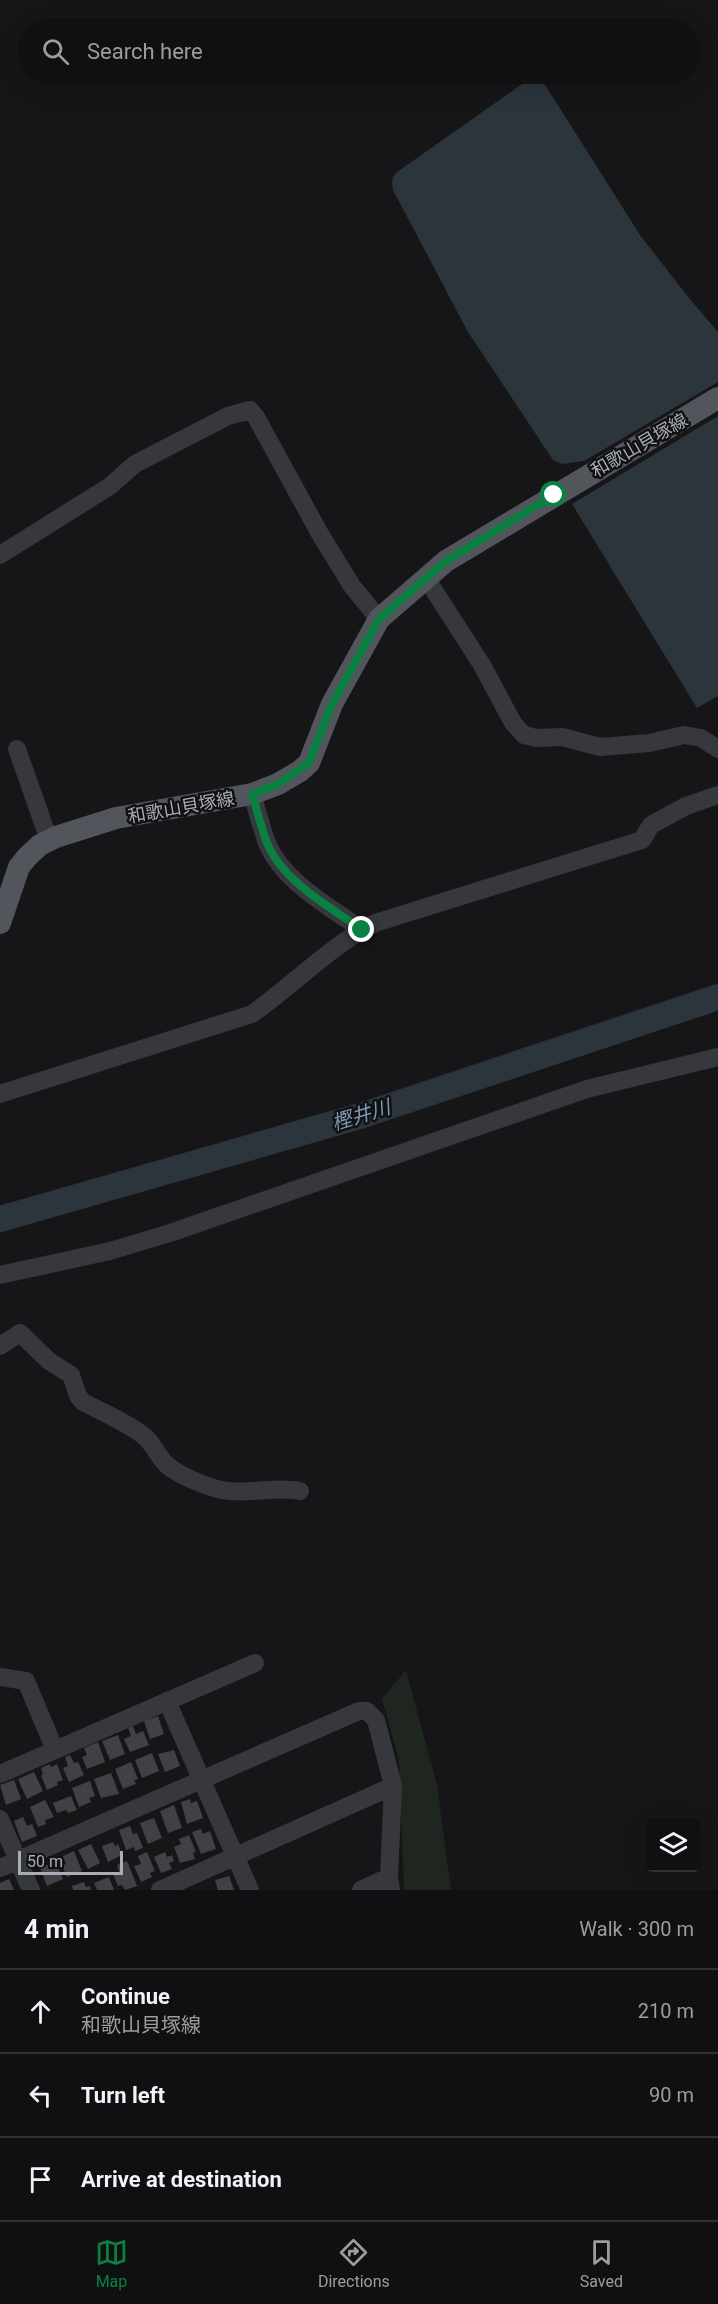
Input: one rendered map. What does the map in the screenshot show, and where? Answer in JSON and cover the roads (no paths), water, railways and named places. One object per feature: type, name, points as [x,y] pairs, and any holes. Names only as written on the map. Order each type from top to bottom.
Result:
[{"type":"main road","name":"和歌山貝塚線","points":[[0,923],[19,867],[27,857],[49,840],[116,818],[252,794],[278,784],[309,763],[332,704],[379,619],[446,561],[718,398]]},
{"type":"street","points":[[0,555],[110,486],[135,464],[228,416],[250,410],[352,586],[379,619]]},
{"type":"street","points":[[426,578],[482,665],[513,723],[524,735],[536,738],[562,737],[600,747],[632,746],[684,735],[701,738],[718,749]]},
{"type":"street","points":[[17,749],[49,840]]},
{"type":"street","points":[[252,794],[268,844],[280,864],[296,882],[362,930]]},
{"type":"street","points":[[0,1094],[252,1014],[282,993],[352,935],[362,930],[401,914],[642,840],[651,825],[686,806],[718,795]]},
{"type":"street","points":[[0,1275],[130,1245],[395,1157],[587,1089],[718,1057]]},
{"type":"street","points":[[0,1346],[20,1333],[49,1361],[71,1375],[78,1396],[83,1402],[141,1433],[154,1445],[167,1465],[198,1482],[221,1490],[247,1492],[285,1488],[300,1491]]},
{"type":"street","points":[[0,1774],[255,1663]]},
{"type":"street","points":[[0,1677],[26,1681],[55,1750]]},
{"type":"street","points":[[167,1701],[250,1890]]},
{"type":"street","points":[[0,1868],[359,1712],[367,1711],[376,1720],[393,1786],[390,1883],[361,1890]]},
{"type":"street","points":[[160,1890],[393,1786]]},
{"type":"street","points":[[0,1819],[31,1890]]},
{"type":"waterway","name":"樫井川","points":[[0,1219],[360,1116],[718,997]]}]
